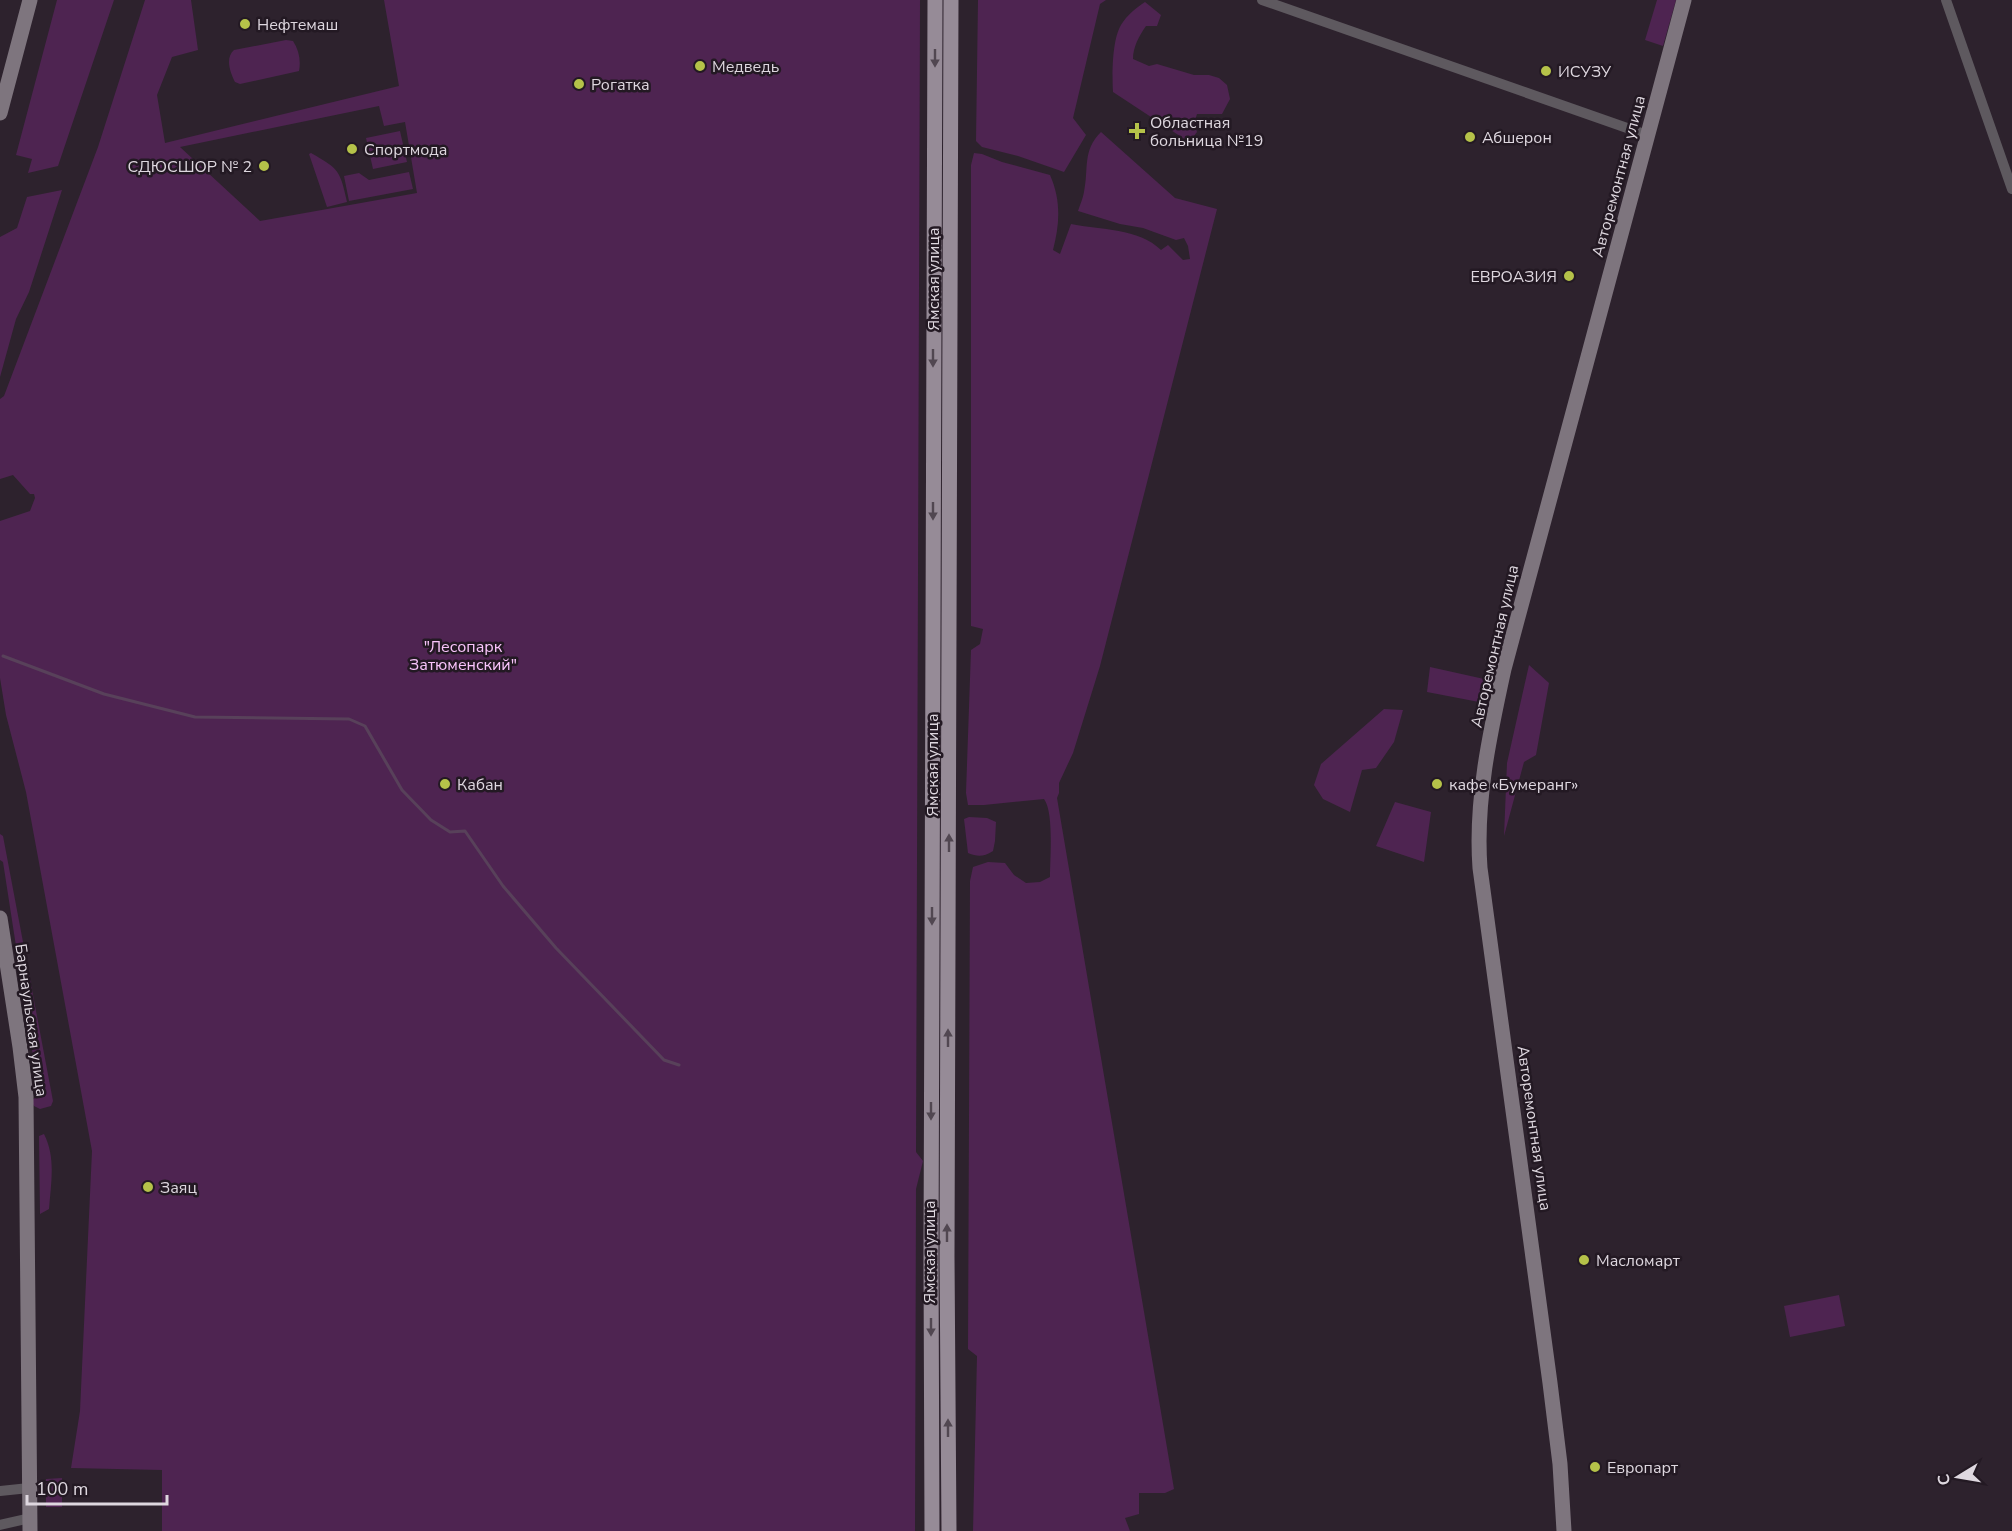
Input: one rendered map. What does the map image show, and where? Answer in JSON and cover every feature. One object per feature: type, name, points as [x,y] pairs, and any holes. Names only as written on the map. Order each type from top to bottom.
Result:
[{"type":"main road","name":"Ямская улица","points":[[932,1531],[930,1259],[935,0]]},
{"type":"main road","name":"Ямская улица","points":[[949,1531],[947,1246],[951,0]]},
{"type":"main road","points":[[932,452],[950,452]]},
{"type":"street","points":[[0,113],[5,77],[30,0]]},
{"type":"street","points":[[1262,0],[1647,135]]},
{"type":"street","name":"Авторемонтная улица","points":[[1564,1531],[1560,1464],[1550,1383],[1480,868],[1480,818],[1494,711],[1504,669],[1684,0]]},
{"type":"street","points":[[1946,0],[2012,189]]},
{"type":"street","name":"Барнаульская улица","points":[[0,918],[21,1047],[26,1097],[30,1525]]},
{"type":"street","points":[[0,1491],[30,1488]]},
{"type":"street","points":[[0,1525],[30,1525]]},
{"type":"green space","points":[[57,0],[114,0],[58,166],[28,173],[32,159],[16,155]]},
{"type":"green space","name":"\"Лесопарк Затюменский\"","points":[[145,0],[191,0],[198,50],[172,57],[157,95],[165,143],[399,86],[384,0],[920,0],[916,1152],[923,1161],[916,1189],[915,1531],[162,1531],[162,1470],[71,1468],[80,1411],[92,1151],[26,792],[6,715],[0,678],[0,521],[30,511],[35,498],[34,494],[30,494],[13,475],[0,479],[0,399],[4,396],[98,147]],"holes":[[[379,106],[384,126],[405,122],[417,193],[260,221],[180,147]]]},
{"type":"green space","points":[[978,0],[1106,0],[1100,4],[1073,118],[1086,135],[1064,172],[1018,156],[982,147],[976,141]]},
{"type":"green space","points":[[1657,0],[1676,0],[1663,46],[1645,40]]},
{"type":"green space","points":[[1145,2],[1161,15],[1157,26],[1146,26],[1143,30],[1135,46],[1133,59],[1149,66],[1157,64],[1194,75],[1209,75],[1219,78],[1227,85],[1230,99],[1222,114],[1197,114],[1194,124],[1197,132],[1189,142],[1113,92],[1113,58],[1118,31],[1129,15]]},
{"type":"green space","points":[[286,40],[293,41],[297,48],[300,59],[299,71],[240,84],[235,82],[229,61],[234,50]]},
{"type":"green space","points":[[400,131],[407,162],[373,169],[366,138]]},
{"type":"green space","points":[[1101,132],[1175,198],[1217,209],[1100,666],[1073,753],[1059,783],[1057,798],[1174,1489],[1165,1493],[1139,1493],[1139,1514],[1125,1518],[1130,1531],[973,1531],[977,1356],[968,1349],[970,881],[973,867],[988,862],[1005,863],[1014,875],[1026,883],[1040,882],[1050,877],[1051,836],[1049,814],[1044,799],[968,805],[966,793],[971,650],[980,644],[983,629],[971,626],[971,165],[974,153],[982,154],[1050,175],[1058,203],[1057,230],[1053,250],[1060,254],[1071,224],[1142,237],[1161,250],[1168,245],[1183,260],[1190,259],[1184,238],[1176,240],[1143,228],[1120,224],[1078,211],[1084,192],[1087,160],[1091,146]]},
{"type":"green space","points":[[311,153],[337,172],[347,202],[327,207],[309,154]]},
{"type":"green space","points":[[409,172],[413,189],[349,201],[344,176],[359,173],[369,180]]},
{"type":"green space","points":[[62,190],[29,292],[16,319],[0,377],[0,237],[17,228],[27,197]]},
{"type":"green space","points":[[1529,665],[1549,683],[1536,755],[1524,762],[1504,836],[1507,763]]},
{"type":"green space","points":[[1430,667],[1484,679],[1479,702],[1427,692]]},
{"type":"green space","points":[[1384,709],[1403,710],[1394,742],[1376,768],[1362,770],[1350,812],[1323,799],[1314,785],[1321,764]]},
{"type":"green space","points":[[1395,802],[1431,812],[1424,862],[1376,846]]},
{"type":"green space","points":[[987,818],[996,822],[993,851],[980,856],[968,853],[964,819]]},
{"type":"green space","points":[[0,834],[3,836],[53,1101],[51,1106],[40,1109],[31,1101],[39,1095],[3,862],[0,860]]},
{"type":"green space","points":[[44,1134],[50,1152],[51,1180],[49,1209],[40,1214],[39,1136]]},
{"type":"green space","points":[[1839,1295],[1845,1326],[1790,1337],[1784,1306]]},
{"type":"green space","points":[[62,1478],[62,1507],[46,1507],[46,1479]]},
{"type":"waterway","points":[[3,656],[104,694],[195,717],[349,719],[365,726],[402,790],[431,820],[450,832],[465,831],[503,886],[556,948],[664,1060],[679,1065]]},
{"type":"place","name":"Нефтемаш","points":[[245,24]]},
{"type":"place","name":"Медведь","points":[[700,66]]},
{"type":"place","name":"ИСУЗУ","points":[[1546,71]]},
{"type":"place","name":"Рогатка","points":[[579,84]]},
{"type":"place","name":"Областная больница №19","points":[[1137,131]]},
{"type":"place","name":"Абшерон","points":[[1470,137]]},
{"type":"place","name":"Спортмода","points":[[352,149]]},
{"type":"place","name":"СДЮСШОР № 2","points":[[264,166]]},
{"type":"place","name":"ЕВРОАЗИЯ","points":[[1569,276]]},
{"type":"place","name":"Кабан","points":[[445,784]]},
{"type":"place","name":"кафе «Бумеранг»","points":[[1437,784]]},
{"type":"place","name":"Заяц","points":[[148,1187]]},
{"type":"place","name":"Масломарт","points":[[1584,1260]]},
{"type":"place","name":"Европарт","points":[[1595,1467]]}]
